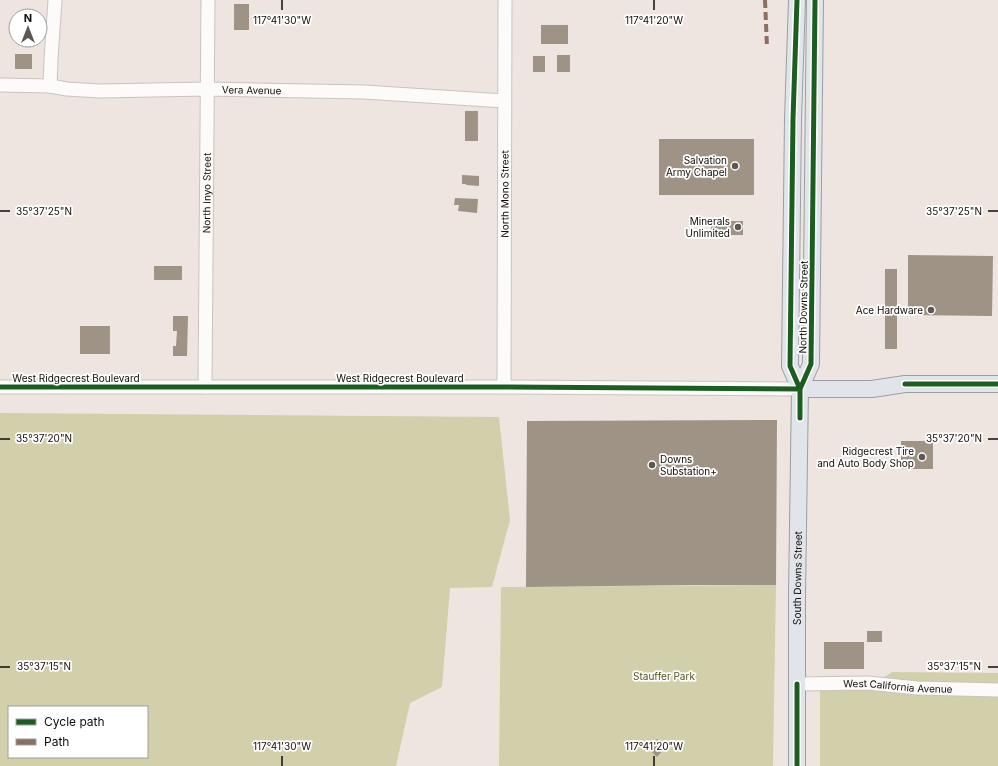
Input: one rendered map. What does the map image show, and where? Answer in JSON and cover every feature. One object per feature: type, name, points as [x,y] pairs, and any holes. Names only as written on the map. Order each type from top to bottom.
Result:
[{"type":"main road","name":"North Downs Street","points":[[797,0],[793,135],[790,366],[800,389]]},
{"type":"main road","name":"North Downs Street","points":[[800,389],[811,364],[815,0]]},
{"type":"main road","name":"West Ridgecrest Boulevard","points":[[800,389],[872,389],[905,384],[998,384]]},
{"type":"main road","name":"South Downs Street","points":[[797,766],[797,595],[800,389]]},
{"type":"street","points":[[50,86],[55,0]]},
{"type":"street","name":"North Inyo Street","points":[[205,387],[208,0]]},
{"type":"street","name":"North Mono Street","points":[[502,2],[504,101],[504,387]]},
{"type":"street","name":"Vera Avenue","points":[[0,84],[50,86],[67,89],[100,91],[207,89],[364,92],[504,101]]},
{"type":"street","name":"West Ridgecrest Boulevard","points":[[0,387],[504,387],[800,389]]},
{"type":"street","name":"West California Avenue","points":[[798,684],[868,683],[917,688],[998,690]]},
{"type":"green space","points":[[0,413],[499,417],[510,520],[492,587],[450,588],[442,687],[410,703],[396,766],[0,766]]},
{"type":"green space","name":"Stauffer Park","points":[[776,585],[773,766],[499,766],[501,587]]},
{"type":"green space","points":[[892,672],[998,673],[998,766],[820,766],[820,689],[880,680]]},
{"type":"building","points":[[234,4],[249,4],[249,30],[234,30]]},
{"type":"building","points":[[541,25],[568,25],[568,44],[541,44]]},
{"type":"building","points":[[15,54],[32,54],[32,69],[15,69]]},
{"type":"building","points":[[557,55],[570,55],[570,72],[557,72]]},
{"type":"building","points":[[533,56],[545,56],[545,72],[533,72]]},
{"type":"building","points":[[465,111],[478,111],[478,141],[465,141]]},
{"type":"building","points":[[659,139],[754,139],[754,195],[659,195]]},
{"type":"building","points":[[462,175],[479,176],[479,186],[462,184]]},
{"type":"building","points":[[455,198],[478,199],[477,213],[458,211],[459,205],[454,205]]},
{"type":"building","points":[[711,221],[743,221],[743,235],[711,235]]},
{"type":"building","points":[[908,255],[993,256],[992,316],[908,315]]},
{"type":"building","points":[[154,266],[182,266],[182,280],[154,280]]},
{"type":"building","points":[[885,269],[897,269],[897,349],[885,349]]},
{"type":"building","points":[[173,316],[188,316],[187,356],[173,356],[173,346],[176,346],[177,331],[173,331]]},
{"type":"building","points":[[80,326],[110,326],[110,354],[80,354]]},
{"type":"building","name":"Downs Substation+","points":[[777,420],[776,585],[526,587],[527,421]]},
{"type":"building","points":[[901,441],[933,441],[933,469],[901,469]]},
{"type":"building","points":[[867,631],[882,631],[882,642],[867,642]]},
{"type":"building","points":[[824,642],[864,642],[864,669],[824,669]]},
{"type":"building","points":[[657,739],[665,748],[657,757],[648,748]]},
{"type":"marked path","points":[[765,0],[767,47]]},
{"type":"cycle path","points":[[797,0],[793,119],[790,366],[800,389]]},
{"type":"cycle path","points":[[800,418],[800,389],[811,364],[815,0]]},
{"type":"cycle path","points":[[905,384],[998,384]]},
{"type":"cycle path","points":[[0,387],[504,387],[800,389]]},
{"type":"cycle path","points":[[797,684],[797,766]]},
{"type":"place","name":"Salvation Army Chapel","points":[[735,166]]},
{"type":"place","name":"Minerals Unlimited","points":[[738,227]]},
{"type":"place","name":"Ace Hardware","points":[[931,310]]},
{"type":"place","name":"Ridgecrest Tire and Auto Body Shop","points":[[922,457]]},
{"type":"place","name":"Downs Substation+","points":[[652,465]]}]
